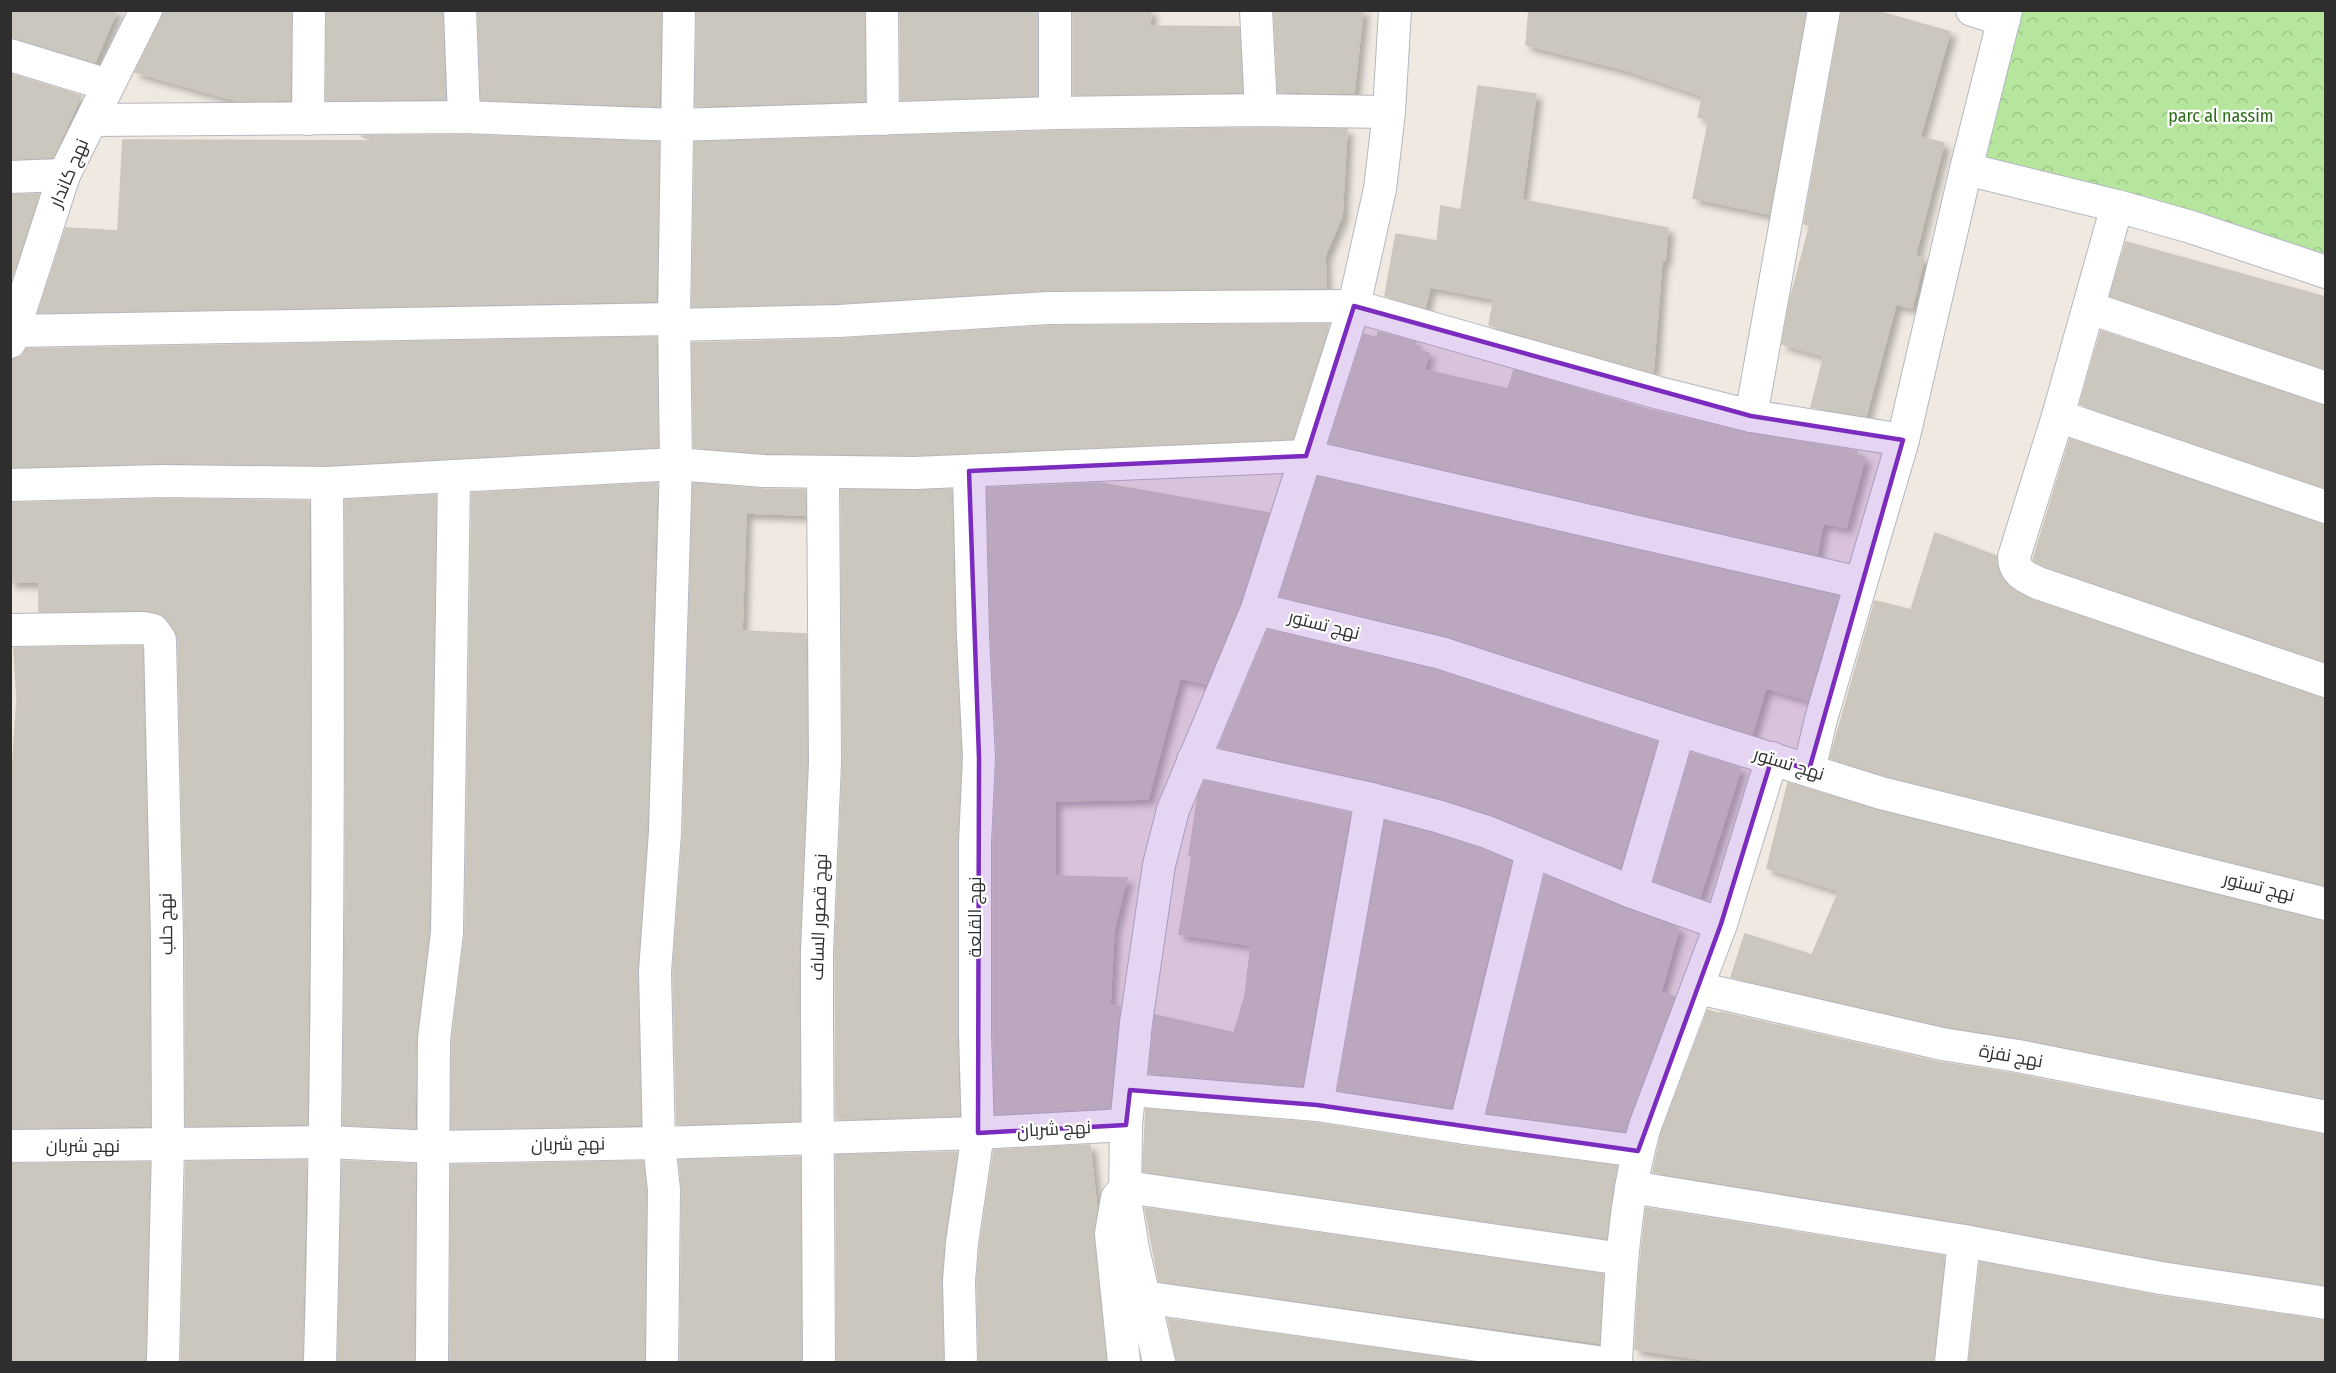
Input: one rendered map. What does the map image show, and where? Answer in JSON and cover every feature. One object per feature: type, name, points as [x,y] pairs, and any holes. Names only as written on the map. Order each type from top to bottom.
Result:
[{"type":"street","name":"نهج كاندار","points":[[12,337],[64,175],[146,10]]},
{"type":"street","points":[[308,119],[309,10]]},
{"type":"street","points":[[460,10],[464,117]]},
{"type":"street","points":[[663,1362],[664,1190],[659,1143],[656,972],[665,832],[676,464],[674,322],[679,10]]},
{"type":"street","points":[[882,10],[883,118]]},
{"type":"street","points":[[1055,10],[1055,113]]},
{"type":"street","points":[[1256,10],[1261,110]]},
{"type":"street","points":[[1159,1362],[1133,1249],[1125,1187],[1126,1125],[1136,1023],[1159,865],[1173,810],[1257,609],[1353,306],[1380,189],[1389,112],[1395,10]]},
{"type":"street","points":[[1750,416],[1824,10]]},
{"type":"street","points":[[1809,770],[1821,719],[1903,440],[1966,169],[2005,15],[1972,10]]},
{"type":"street","points":[[10,55],[108,85]]},
{"type":"street","points":[[93,120],[464,117],[676,125],[1055,113],[1261,110],[1389,112]]},
{"type":"street","points":[[1966,169],[2117,206],[2190,227],[2325,272]]},
{"type":"street","points":[[10,177],[64,175]]},
{"type":"street","points":[[2117,206],[2090,308],[2014,563],[2018,572],[2038,583],[2325,681]]},
{"type":"street","points":[[12,337],[674,322],[839,321],[1048,308],[1353,306],[1659,393],[1750,416],[1903,440]]},
{"type":"street","points":[[2090,308],[2325,388]]},
{"type":"street","points":[[2058,416],[2325,507]]},
{"type":"street","points":[[10,485],[162,481],[327,483],[676,464],[764,471],[969,471],[1306,456],[1860,583]]},
{"type":"street","name":"نهج القلعة","points":[[961,1362],[960,1272],[978,1133],[975,1033],[975,843],[979,758],[969,471]]},
{"type":"street","name":"نهج قصور الساف","points":[[819,1362],[817,951],[825,762],[823,472]]},
{"type":"street","points":[[432,1362],[434,1039],[447,933],[454,477]]},
{"type":"street","points":[[320,1362],[326,1142],[329,845],[327,483]]},
{"type":"street","name":"نهج تستور","points":[[1257,609],[1441,653],[1881,793],[2325,904]]},
{"type":"street","name":"نهج حلب","points":[[10,630],[143,628],[153,630],[159,636],[167,936],[168,1146],[163,1362]]},
{"type":"street","points":[[1632,892],[1678,730]]},
{"type":"street","points":[[1616,1362],[1622,1259],[1638,1150],[1721,924],[1772,758]]},
{"type":"street","points":[[1193,760],[1371,799],[1487,832],[1632,892],[1721,924]]},
{"type":"street","points":[[1317,1105],[1371,799]]},
{"type":"street","points":[[1465,1128],[1532,852]]},
{"type":"street","name":"نهج نفزة","points":[[1698,988],[1921,1040],[2325,1116]]},
{"type":"street","points":[[1130,1090],[1317,1105],[1465,1128],[1638,1150]]},
{"type":"street","name":"نهج شربان","points":[[10,1146],[168,1146],[326,1142],[435,1147],[659,1143],[978,1133],[1126,1125]]},
{"type":"street","points":[[1125,1187],[1622,1259]]},
{"type":"street","points":[[1124,1362],[1111,1234],[1117,1198],[1125,1187]]},
{"type":"street","points":[[1631,1187],[1964,1240],[2162,1278],[2325,1303]]},
{"type":"street","points":[[1951,1362],[1964,1240]]},
{"type":"street","points":[[1143,1298],[1597,1362]]},
{"type":"highlighted area","points":[[1354,306],[1751,416],[1903,440],[1809,770],[1772,758],[1721,924],[1638,1151],[1317,1105],[1130,1090],[1126,1125],[978,1133],[979,758],[969,471],[1306,456]]},
{"type":"green space","name":"parc al nassim","points":[[2019,11],[2325,11],[2325,263],[1979,158]]},
{"type":"building","points":[[10,10],[117,10],[95,62],[10,38]]},
{"type":"building","points":[[164,10],[291,10],[290,100],[238,101],[135,72]]},
{"type":"building","points":[[327,10],[442,10],[445,99],[326,100]]},
{"type":"building","points":[[478,10],[661,10],[659,106],[481,100]]},
{"type":"building","points":[[697,10],[864,10],[865,101],[695,106]]},
{"type":"building","points":[[900,10],[1037,10],[1037,96],[901,100]]},
{"type":"building","points":[[1073,10],[1151,10],[1150,26],[1239,27],[1242,92],[1073,95]]},
{"type":"building","points":[[1274,10],[1363,10],[1354,93],[1278,92]]},
{"type":"building","points":[[1529,10],[1806,10],[1769,214],[1693,198],[1709,120],[1698,117],[1703,96],[1626,70],[1526,45]]},
{"type":"building","points":[[1842,10],[1873,10],[1950,32],[1920,137],[1944,143],[1915,256],[1924,258],[1912,308],[1896,304],[1866,416],[1811,407],[1824,356],[1782,344],[1790,300],[1810,225],[1804,224]]},
{"type":"building","points":[[10,74],[81,96],[53,157],[10,159]]},
{"type":"building","points":[[1478,86],[1536,94],[1522,200],[1668,228],[1665,261],[1662,260],[1653,373],[1489,325],[1494,299],[1430,287],[1425,308],[1385,296],[1396,234],[1437,241],[1441,206],[1461,210]]},
{"type":"building","points":[[1347,129],[1342,216],[1325,256],[1326,288],[1048,290],[838,303],[692,307],[695,142],[1055,131]]},
{"type":"building","points":[[464,135],[659,142],[656,301],[38,313],[66,228],[118,231],[123,140],[374,141],[361,136]]},
{"type":"building","points":[[39,194],[10,282],[10,195]]},
{"type":"building","points":[[2126,242],[2325,297],[2325,369],[2110,296]]},
{"type":"building","points":[[1329,324],[1293,439],[915,455],[765,453],[694,447],[692,343],[839,339],[1049,326]]},
{"type":"building","points":[[2101,331],[2325,405],[2325,488],[2080,404]]},
{"type":"building","points":[[1378,332],[1416,342],[1414,349],[1429,353],[1424,370],[1508,389],[1514,370],[1650,410],[1747,433],[1857,451],[1856,455],[1865,458],[1846,528],[1823,523],[1817,555],[1329,443],[1364,334],[1377,338]]},
{"type":"building","points":[[656,337],[658,447],[327,465],[162,463],[10,467],[10,360],[22,356],[26,349]]},
{"type":"building","points":[[2070,439],[2325,524],[2325,662],[2033,560]]},
{"type":"building","points":[[1318,477],[1838,596],[1808,700],[1766,688],[1752,734],[1446,636],[1280,596]]},
{"type":"building","points":[[657,483],[647,831],[637,971],[641,1125],[451,1129],[452,1040],[465,933],[472,493]]},
{"type":"building","points":[[693,483],[805,490],[805,515],[746,513],[742,631],[806,634],[807,762],[799,951],[800,1121],[677,1124],[673,972],[683,833]]},
{"type":"building","points":[[1100,483],[1269,513],[1240,603],[1206,684],[1180,678],[1148,799],[1055,801],[1055,876],[1127,878],[1114,930],[1110,1005],[1120,1007],[1110,1108],[995,1114],[993,843],[997,757],[987,488]]},
{"type":"building","points":[[951,489],[961,758],[957,843],[959,1116],[836,1119],[835,951],[843,762],[841,490]]},
{"type":"building","points":[[436,495],[429,932],[416,1037],[415,1128],[343,1125],[346,813],[345,500]]},
{"type":"building","points":[[162,499],[309,501],[310,813],[307,1124],[186,1126],[185,937],[178,640],[175,630],[167,619],[147,610],[39,612],[39,582],[10,582],[10,503]]},
{"type":"building","points":[[1935,533],[1996,556],[1997,568],[2003,581],[2030,599],[2325,698],[2325,885],[1886,776],[1830,758],[1875,601],[1911,610]]},
{"type":"building","points":[[1268,630],[1436,670],[1657,742],[1620,868],[1494,815],[1442,799],[1375,781],[1219,747]]},
{"type":"building","points":[[142,646],[149,937],[150,1126],[10,1128],[10,803],[17,699],[14,648]]},
{"type":"building","points":[[1691,753],[1741,768],[1700,897],[1654,881]]},
{"type":"building","points":[[1205,781],[1350,813],[1302,1086],[1149,1073],[1155,1015],[1234,1033],[1245,996],[1251,945],[1179,934],[1192,856],[1189,855],[1198,796]]},
{"type":"building","points":[[1788,783],[1877,810],[2325,921],[2325,1099],[2021,1038],[1945,1026],[1731,977],[1745,934],[1812,955],[1839,891],[1767,868]]},
{"type":"building","points":[[1385,821],[1432,833],[1511,861],[1451,1108],[1338,1090]]},
{"type":"building","points":[[1545,875],[1679,928],[1661,992],[1674,997],[1625,1131],[1487,1113]]},
{"type":"building","points":[[1708,1010],[1938,1062],[2015,1074],[2325,1135],[2325,1285],[2164,1260],[1967,1223],[1653,1172],[1662,1131]]},
{"type":"building","points":[[1146,1109],[1315,1123],[1463,1146],[1617,1166],[1606,1239],[1143,1171]]},
{"type":"building","points":[[1090,1145],[1097,1211],[1093,1236],[1106,1362],[979,1362],[977,1281],[994,1150]]},
{"type":"building","points":[[957,1152],[944,1240],[941,1280],[943,1362],[837,1362],[836,1155]]},
{"type":"building","points":[[800,1157],[801,1362],[680,1362],[682,1190],[679,1160]]},
{"type":"building","points":[[306,1160],[302,1362],[181,1362],[186,1162]]},
{"type":"building","points":[[342,1161],[415,1164],[414,1362],[338,1362]]},
{"type":"building","points":[[643,1161],[646,1191],[644,1362],[450,1362],[451,1165]]},
{"type":"building","points":[[150,1162],[145,1362],[10,1362],[10,1164]]},
{"type":"building","points":[[1145,1208],[1603,1274],[1599,1343],[1159,1281]]},
{"type":"building","points":[[1646,1208],[1944,1256],[1933,1362],[1719,1362],[1635,1349],[1639,1274]]},
{"type":"building","points":[[1980,1262],[2158,1296],[2325,1321],[2325,1362],[1969,1362]]},
{"type":"building","points":[[1168,1319],[1473,1362],[1177,1362]]}]
